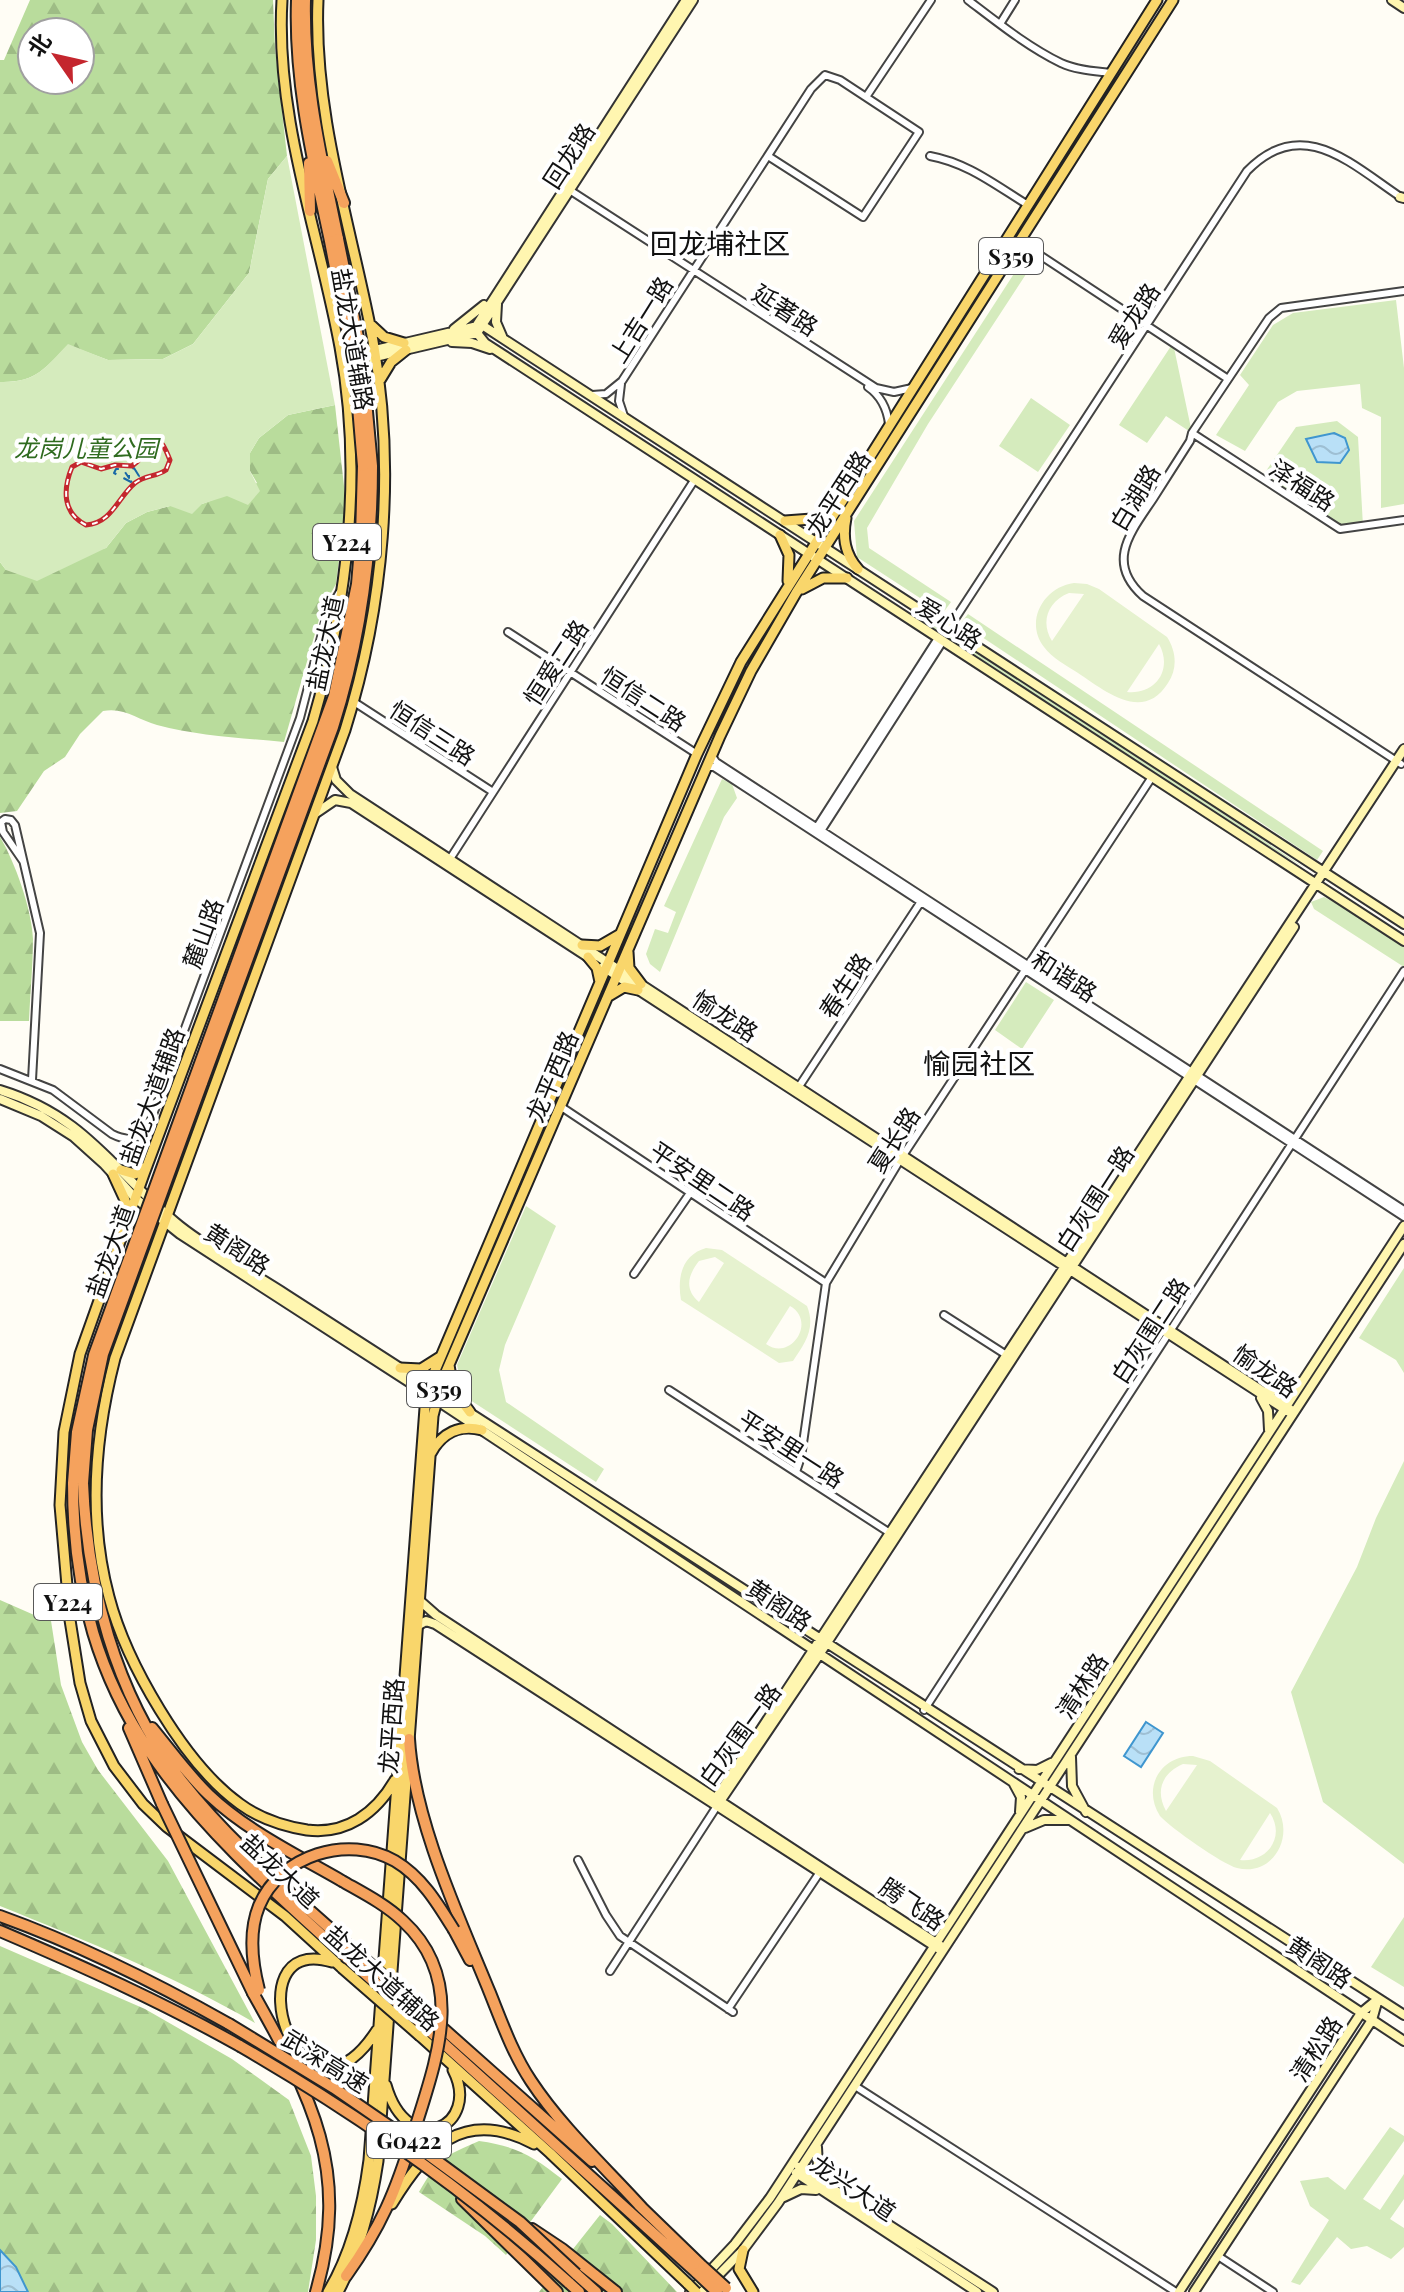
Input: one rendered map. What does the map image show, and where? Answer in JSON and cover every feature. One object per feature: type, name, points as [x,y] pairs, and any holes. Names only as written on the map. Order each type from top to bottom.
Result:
[{"type":"highway","name":"盐龙大道","points":[[297,0],[298,67],[334,240],[367,466],[364,562],[357,631],[339,707],[198,1081],[103,1354],[78,1483],[75,1542],[83,1592],[95,1639],[117,1696],[157,1765],[199,1817],[342,1962],[421,2023],[724,2291]]},
{"type":"highway","name":"盐龙大道","points":[[305,0],[306,67],[313,137]]},
{"type":"highway","points":[[310,211],[313,137]]},
{"type":"highway","points":[[313,137],[344,203]]},
{"type":"highway","name":"盐龙大道","points":[[78,1483],[99,1604],[117,1661],[139,1711],[166,1758],[206,1810],[257,1863],[643,2209],[700,2270]]},
{"type":"highway","points":[[117,1696],[162,1804],[314,2114],[326,2159],[329,2223],[316,2292]]},
{"type":"highway","points":[[139,1711],[191,1776],[219,1804],[259,1832],[389,1910],[409,1927],[424,1948],[437,1976],[443,2005],[442,2029],[413,2135],[397,2187],[382,2221],[346,2276]]},
{"type":"highway","points":[[409,1739],[412,1773],[421,1809],[480,1977]]},
{"type":"highway","points":[[256,1992],[253,1941],[259,1905],[286,1870],[317,1854],[341,1849],[363,1850],[397,1862],[423,1884],[454,1930],[522,2066],[545,2101],[643,2209]]},
{"type":"highway","name":"武深高速","points":[[0,1916],[190,2002],[334,2088],[520,2222],[596,2292]]},
{"type":"highway","name":"武深高速","points":[[0,1931],[103,1974],[188,2017],[355,2117],[576,2274],[579,2292]]},
{"type":"highway","points":[[444,2181],[557,2292]]},
{"type":"highway","points":[[576,2274],[616,2292]]},
{"type":"main road","name":"盐龙大道辅路","points":[[282,0],[281,41],[287,98],[335,324],[348,403],[349,509],[342,589],[313,721],[112,1260],[80,1354],[68,1403],[61,1457],[61,1530],[73,1640],[85,1701],[105,1749],[143,1804],[180,1838],[342,1962],[550,2153],[689,2288],[699,2292]]},
{"type":"main road","name":"盐龙大道辅路","points":[[318,0],[323,93],[375,354],[380,399],[384,448],[383,505],[376,597],[354,702],[332,767],[122,1336],[109,1381],[100,1436],[96,1490],[98,1537],[105,1583],[121,1634],[135,1665],[165,1716],[201,1767],[228,1795],[266,1819],[313,1831],[345,1827],[377,1804],[398,1773]]},
{"type":"main road","name":"回龙路","points":[[478,328],[686,0]]},
{"type":"main road","name":"回龙路","points":[[567,188],[693,0]]},
{"type":"main road","name":"龙平西路","points":[[338,2292],[360,2242],[378,2161],[433,1393],[449,1363],[538,1128],[697,754],[741,662],[1157,0]]},
{"type":"main road","name":"龙平西路","points":[[328,2292],[349,2247],[362,2204],[369,2160],[398,1773],[433,1393],[442,1354],[469,1304],[549,1132],[706,767],[751,671],[796,593],[1173,0]]},
{"type":"main road","points":[[1392,0],[1404,8]]},
{"type":"main road","points":[[447,333],[498,294]]},
{"type":"main road","points":[[498,294],[496,322],[505,340]]},
{"type":"main road","points":[[335,324],[342,330],[352,331],[368,320],[384,337],[405,346],[440,342],[472,343],[504,355]]},
{"type":"main road","points":[[342,361],[352,363],[447,333],[478,328]]},
{"type":"main road","points":[[440,342],[478,328]]},
{"type":"main road","name":"爱心路","points":[[478,328],[505,340],[1404,924]]},
{"type":"main road","name":"爱心路","points":[[478,328],[485,343],[1404,941]]},
{"type":"main road","points":[[378,383],[405,346]]},
{"type":"main road","points":[[348,403],[354,392],[363,388],[373,390],[380,399]]},
{"type":"main road","points":[[364,562],[383,505]]},
{"type":"main road","points":[[784,591],[789,562],[782,537],[794,536],[789,524],[812,519],[838,505]]},
{"type":"main road","points":[[349,509],[364,562]]},
{"type":"main road","points":[[849,511],[844,528],[845,544],[849,557],[858,569]]},
{"type":"main road","points":[[796,593],[823,578],[847,578]]},
{"type":"main road","name":"白灰围一路","points":[[718,1802],[1400,762],[1404,749]]},
{"type":"main road","name":"愉龙路","points":[[332,767],[336,780],[345,790],[588,957],[618,972],[1288,1410]]},
{"type":"main road","name":"愉龙路","points":[[313,816],[329,803],[346,800],[582,945],[607,966]]},
{"type":"main road","points":[[582,945],[607,944],[623,929]]},
{"type":"main road","points":[[629,947],[629,968],[640,987]]},
{"type":"main road","points":[[588,957],[597,968],[600,983]]},
{"type":"main road","points":[[605,1002],[618,989],[640,987]]},
{"type":"main road","points":[[0,1090],[32,1102],[68,1122],[101,1148],[117,1172],[128,1218]]},
{"type":"main road","points":[[0,1099],[29,1110],[63,1130],[117,1172],[135,1174],[147,1166]]},
{"type":"main road","points":[[538,1128],[549,1132]]},
{"type":"main road","points":[[157,1139],[158,1150],[170,1160],[181,1160],[190,1154]]},
{"type":"main road","name":"黄阁路","points":[[117,1172],[167,1218],[433,1393],[470,1412],[1008,1778],[1404,2041]]},
{"type":"main road","name":"黄阁路","points":[[167,1218],[400,1368],[482,1430],[820,1648],[924,1710],[1404,2015]]},
{"type":"main road","name":"清林路","points":[[1241,1484],[1266,1437],[1288,1410],[1306,1376],[1404,1226]]},
{"type":"main road","name":"清林路","points":[[1044,1787],[1058,1756],[1094,1710],[1288,1410],[1404,1244]]},
{"type":"main road","points":[[112,1260],[122,1255],[134,1256],[143,1264],[145,1275]]},
{"type":"main road","points":[[400,1368],[421,1369],[442,1354]]},
{"type":"main road","points":[[449,1363],[453,1389],[470,1412]]},
{"type":"main road","points":[[1266,1437],[1270,1419],[1260,1391],[1283,1390],[1298,1384],[1306,1376]]},
{"type":"main road","points":[[430,1456],[438,1442],[451,1432],[464,1427],[482,1430]]},
{"type":"main road","name":"腾飞路","points":[[419,1600],[431,1613],[938,1946]]},
{"type":"main road","name":"腾飞路","points":[[417,1626],[426,1621],[435,1624],[718,1802]]},
{"type":"main road","name":"清林路","points":[[720,2268],[743,2250],[778,2203],[855,2086],[1016,1820],[1072,1752],[1094,1710]]},
{"type":"main road","points":[[1072,1752],[1072,1786],[1089,1816]]},
{"type":"main road","points":[[1014,1768],[1037,1770],[1058,1756]]},
{"type":"main road","points":[[1008,1778],[1021,1797],[1022,1804],[1016,1820]]},
{"type":"main road","name":"清林路","points":[[720,2268],[938,1946],[1019,1834],[1037,1797]]},
{"type":"main road","points":[[1019,1834],[1030,1825],[1044,1820],[1061,1819],[1076,1823]]},
{"type":"main road","points":[[342,1962],[316,1958],[302,1961],[290,1970],[282,1983],[279,2007],[296,2047],[314,2064],[322,2067],[340,2065],[358,2053],[379,2027]]},
{"type":"main road","name":"清松路","points":[[1178,2292],[1361,2013],[1378,1999]]},
{"type":"main road","name":"清松路","points":[[1194,2292],[1372,2020],[1378,1999]]},
{"type":"main road","points":[[384,2076],[391,2102],[401,2117],[422,2128],[440,2127],[454,2114],[461,2098],[458,2080],[447,2060]]},
{"type":"main road","points":[[382,2221],[419,2162],[449,2139],[468,2132],[500,2131],[525,2139],[550,2153]]},
{"type":"main road","points":[[820,2140],[818,2166],[832,2192]]},
{"type":"main road","name":"龙兴大道","points":[[791,2166],[993,2292]]},
{"type":"main road","points":[[778,2203],[801,2189],[832,2192]]},
{"type":"main road","name":"龙兴大道","points":[[832,2192],[977,2292]]},
{"type":"main road","points":[[743,2250],[739,2269],[753,2292]]},
{"type":"main road","points":[[689,2288],[720,2268]]},
{"type":"main road","points":[[699,2292],[720,2268]]},
{"type":"street","points":[[866,97],[931,0]]},
{"type":"street","points":[[968,0],[1061,63],[1110,73]]},
{"type":"street","points":[[1000,24],[1015,0]]},
{"type":"street","name":"上吉一路","points":[[588,394],[606,394],[622,381],[811,89],[825,75],[840,80],[919,132],[863,217],[768,156]]},
{"type":"street","name":"爱龙路","points":[[949,628],[1247,171],[1269,152],[1299,144],[1326,149],[1403,198]]},
{"type":"street","points":[[930,156],[971,168],[1028,205]]},
{"type":"street","name":"延著路","points":[[567,188],[876,388],[894,392],[912,388]]},
{"type":"street","points":[[1020,242],[1228,379]]},
{"type":"street","points":[[692,270],[696,277],[874,391],[885,407],[889,425]]},
{"type":"street","name":"白湖路","points":[[1400,762],[1143,596],[1130,582],[1124,554],[1129,536],[1190,441],[1192,433],[1269,318],[1281,308],[1404,291]]},
{"type":"street","name":"上吉一路","points":[[622,381],[619,401],[625,418]]},
{"type":"street","name":"泽福路","points":[[1192,433],[1340,529],[1404,520]]},
{"type":"street","name":"恒爱二路","points":[[448,862],[695,479]]},
{"type":"street","name":"麓山路","points":[[0,1069],[32,1080],[73,1103],[123,1139],[133,1139],[148,1128],[300,718],[327,614],[342,589]]},
{"type":"street","name":"恒信二路","points":[[508,632],[697,754]]},
{"type":"street","points":[[817,830],[940,639]]},
{"type":"street","name":"恒信三路","points":[[354,702],[493,792]]},
{"type":"street","name":"和谐路","points":[[712,754],[716,762],[922,900],[1404,1210]]},
{"type":"street","name":"和谐路","points":[[706,767],[714,767],[817,830]]},
{"type":"street","name":"夏长路","points":[[796,1472],[801,1457],[826,1283],[902,1158],[1152,777]]},
{"type":"street","points":[[23,861],[2,830],[1,822],[5,819],[10,819],[15,825],[37,916],[40,942],[32,1080]]},
{"type":"street","name":"春生路","points":[[797,1090],[922,900]]},
{"type":"street","name":"白灰围二路","points":[[924,1710],[1404,971]]},
{"type":"street","points":[[174,1059],[185,1063]]},
{"type":"street","name":"平安里二路","points":[[560,1106],[826,1283]]},
{"type":"street","name":"和谐路","points":[[1293,1141],[1404,1217]]},
{"type":"street","points":[[634,1274],[690,1193]]},
{"type":"street","points":[[944,1315],[1010,1358]]},
{"type":"street","name":"平安里一路","points":[[669,1390],[894,1536]]},
{"type":"street","points":[[610,1971],[718,1802]]},
{"type":"street","points":[[578,1860],[611,1926],[629,1942],[731,2011],[821,1870]]},
{"type":"street","points":[[855,2086],[1178,2292]]},
{"type":"street","points":[[1218,2256],[1273,2292]]},
{"type":"green space","points":[[30,0],[273,0],[287,156],[268,179],[249,273],[193,344],[163,359],[108,360],[68,345],[31,377],[0,382],[0,60],[4,60],[16,32],[16,96],[96,96],[96,16],[23,16]]},
{"type":"green space","name":"龙岗儿童公园","points":[[287,156],[335,405],[288,415],[259,438],[250,453],[250,471],[260,491],[248,505],[227,496],[202,504],[192,514],[170,506],[147,512],[126,523],[106,548],[37,581],[6,570],[0,562],[0,382],[31,377],[46,367],[68,344],[108,360],[163,359],[193,344],[249,273],[268,179]]},
{"type":"green space","points":[[1034,262],[928,424],[867,528],[869,548],[951,602],[943,613],[857,557],[854,521],[1019,266]]},
{"type":"green space","points":[[1396,300],[1404,368],[1404,504],[1381,508],[1381,417],[1362,408],[1360,384],[1297,391],[1278,402],[1245,451],[1216,435],[1249,385],[1240,375],[1273,325],[1293,313]]},
{"type":"green space","points":[[1173,343],[1192,433],[1166,416],[1147,443],[1119,425]]},
{"type":"green space","points":[[1031,398],[1070,425],[1038,472],[999,446]]},
{"type":"green space","points":[[335,405],[346,504],[336,584],[322,609],[284,742],[188,732],[157,725],[125,712],[103,711],[80,734],[65,757],[44,771],[17,811],[0,813],[0,562],[6,570],[106,548],[126,523],[147,512],[170,506],[202,504],[257,483],[250,471],[250,453],[259,438],[288,415]]},
{"type":"green space","points":[[1337,421],[1358,437],[1363,526],[1340,529],[1264,474],[1296,427]]},
{"type":"green space","points":[[1087,584],[1099,589],[1167,637],[1174,654],[1174,666],[1168,683],[1158,695],[1147,701],[1124,700],[1100,688],[1047,651],[1038,637],[1037,616],[1046,598],[1063,586]],"holes":[[[1069,593],[1084,594],[1052,641],[1048,634],[1048,613],[1056,601]],[[1159,644],[1164,662],[1159,678],[1146,689],[1127,692]]]},
{"type":"green space","points":[[903,604],[1305,868],[1236,827],[930,626]]},
{"type":"green space","points":[[968,614],[1323,851],[1317,860],[961,623]]},
{"type":"green space","points":[[722,779],[732,784],[737,798],[724,817],[660,972],[650,964],[646,954],[655,929],[668,933],[676,912],[664,906]]},
{"type":"green space","points":[[0,837],[22,886],[30,914],[33,949],[29,1021],[0,1021]]},
{"type":"green space","points":[[1324,897],[1404,947],[1404,967],[1314,909],[1311,902]]},
{"type":"green space","points":[[1026,982],[1054,1000],[1022,1049],[995,1030]]},
{"type":"green space","points":[[526,1206],[556,1226],[505,1345],[499,1370],[506,1402],[604,1469],[596,1482],[464,1396],[457,1365]]},
{"type":"green space","points":[[706,1248],[722,1250],[807,1306],[810,1328],[793,1361],[779,1363],[681,1300],[683,1268],[698,1251]],"holes":[[[715,1257],[724,1263],[699,1302],[691,1292],[689,1282],[692,1271],[699,1261]],[[790,1306],[801,1321],[798,1337],[784,1348],[766,1344]]]},
{"type":"green space","points":[[1404,1268],[1404,1373],[1396,1360],[1359,1338]]},
{"type":"green space","points":[[1404,1461],[1404,1864],[1323,1802],[1291,1692],[1357,1567],[1376,1518]]},
{"type":"green space","points":[[0,1600],[41,1618],[49,1608],[61,1685],[82,1742],[98,1770],[168,1861],[255,2023],[162,1975],[0,1906]]},
{"type":"green space","points":[[1193,1756],[1210,1761],[1277,1808],[1282,1819],[1282,1842],[1270,1860],[1250,1869],[1237,1868],[1197,1845],[1160,1816],[1153,1795],[1157,1776],[1171,1761]],"holes":[[[1183,1764],[1197,1765],[1166,1811],[1161,1796],[1162,1783],[1170,1772]],[[1270,1813],[1276,1831],[1271,1847],[1258,1857],[1240,1860]]]},
{"type":"green space","points":[[1404,1917],[1404,1987],[1371,1967]]},
{"type":"green space","points":[[0,1946],[145,2009],[232,2059],[289,2100],[311,2156],[316,2196],[316,2240],[308,2292],[28,2292],[16,2267],[0,2250]]},
{"type":"green space","points":[[1390,2127],[1404,2136],[1404,2141],[1363,2199],[1380,2210],[1404,2174],[1404,2199],[1390,2219],[1404,2228],[1404,2247],[1391,2259],[1367,2246],[1351,2249],[1337,2237],[1300,2285],[1291,2282],[1329,2220],[1310,2206],[1300,2181],[1328,2177],[1345,2190]]},
{"type":"green space","points":[[479,2141],[524,2153],[562,2179],[506,2255],[485,2236],[419,2192],[443,2160]]},
{"type":"green space","points":[[600,2215],[612,2224],[677,2292],[539,2292]]},
{"type":"water","points":[[1334,433],[1345,438],[1349,450],[1340,463],[1317,462],[1306,439]]},
{"type":"water","points":[[1146,1722],[1163,1733],[1141,1767],[1124,1756]]},
{"type":"water","points":[[0,2250],[16,2267],[28,2292],[0,2292]]},
{"type":"ferry route","points":[[134,468],[139,476],[131,482],[114,473],[116,469],[123,469],[129,478],[129,471],[134,468]]},
{"type":"railway","points":[[149,438],[157,440],[165,448],[170,460],[166,470],[135,483],[102,520],[86,525],[78,520],[72,514],[66,492],[72,467],[81,462],[101,469],[115,465],[132,466],[138,461],[140,444],[149,438]]},
{"type":"district","name":"回龙埔社区","points":[[720,242]]},
{"type":"district","name":"愉园社区","points":[[979,1062]]}]
